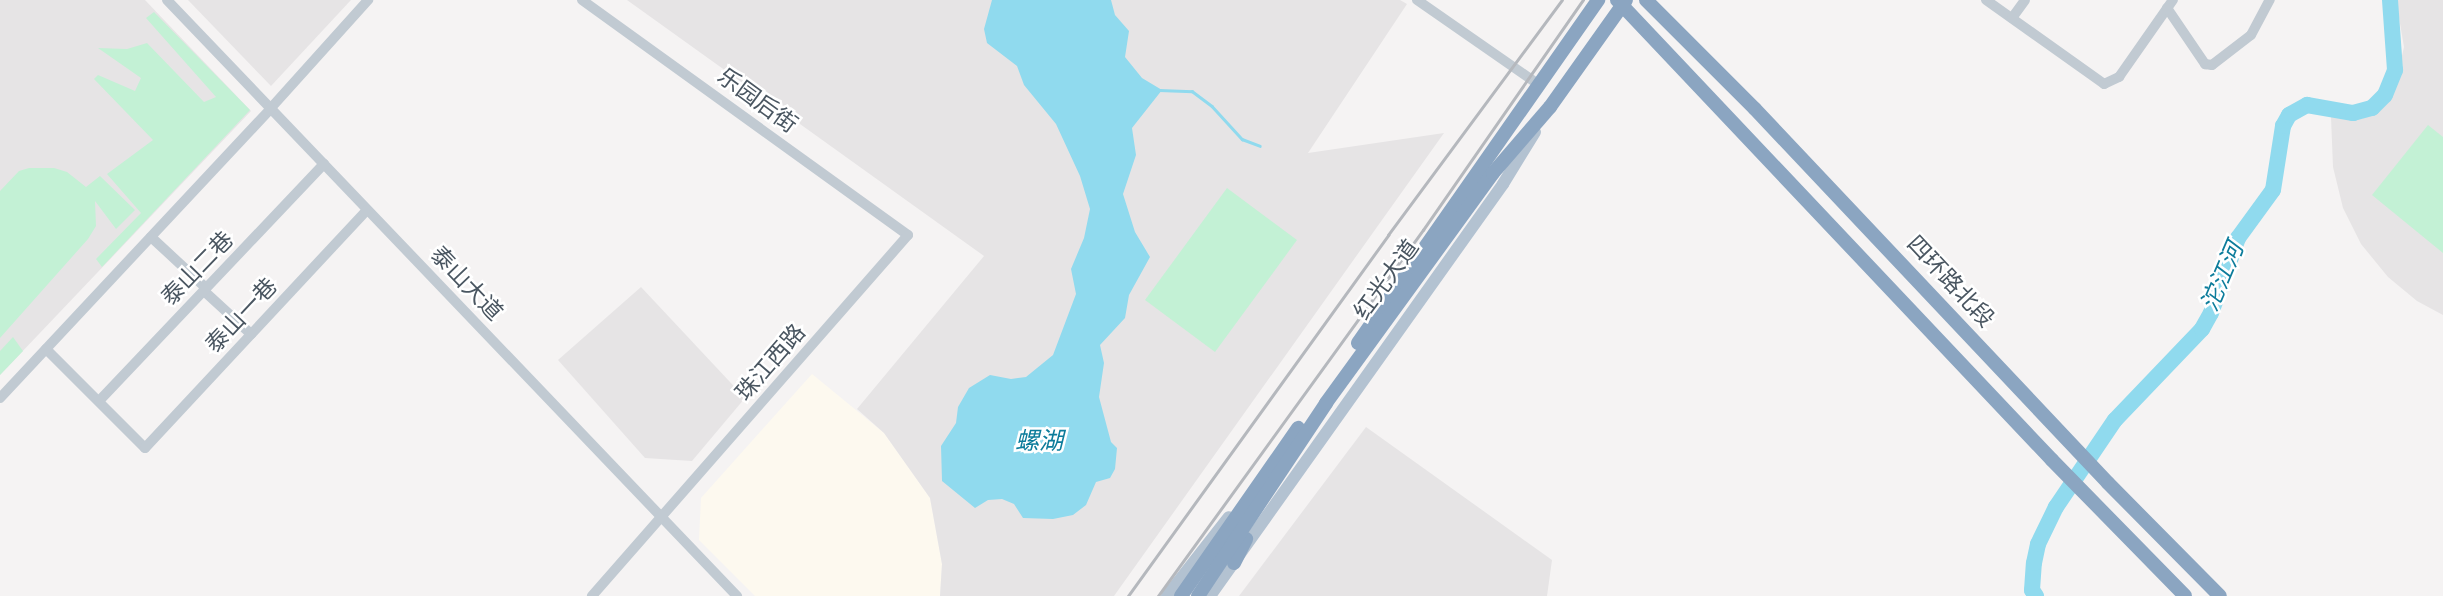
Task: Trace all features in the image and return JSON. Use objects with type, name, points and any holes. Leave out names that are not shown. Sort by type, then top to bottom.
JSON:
[{"type":"highway","name":"红光大道","points":[[1181,596],[1598,0]]},
{"type":"highway","name":"四环路北段","points":[[1617,0],[2052,460],[2185,596]]},
{"type":"highway","name":"红光大道","points":[[1198,596],[1326,403],[1493,173],[1550,107],[1626,0]]},
{"type":"highway","name":"四环路北段","points":[[1646,0],[1755,109],[2108,483],[2220,596]]},
{"type":"highway","points":[[1234,563],[1283,469]]},
{"type":"main road","points":[[1210,596],[1503,184],[1550,107]]},
{"type":"main road","points":[[1167,596],[1199,552],[1262,480]]},
{"type":"street","name":"泰山大道","points":[[167,0],[737,596]]},
{"type":"street","points":[[0,398],[368,0]]},
{"type":"street","name":"乐园后街","points":[[582,0],[908,235]]},
{"type":"street","points":[[1417,0],[1538,85]]},
{"type":"street","points":[[1986,0],[2104,83],[2119,77],[2170,4],[2205,64],[2212,65],[2251,35],[2270,0]]},
{"type":"street","points":[[2012,18],[2025,0]]},
{"type":"street","name":"泰山二巷","points":[[99,401],[324,164]]},
{"type":"street","name":"泰山一巷","points":[[99,401],[145,448],[368,210]]},
{"type":"street","name":"珠江西路","points":[[592,596],[908,235]]},
{"type":"street","points":[[151,237],[251,334]]},
{"type":"street","points":[[46,349],[99,401]]},
{"type":"shaded area","points":[[0,0],[145,0],[251,111],[0,375]]},
{"type":"shaded area","points":[[188,0],[351,0],[271,86]]},
{"type":"shaded area","points":[[627,0],[1400,0],[1407,4],[1308,153],[1444,133],[1114,596],[940,596],[942,564],[930,498],[884,433],[857,409],[984,256]]},
{"type":"shaded area","points":[[2396,0],[2443,0],[2443,315],[2417,301],[2388,277],[2361,244],[2343,208],[2333,167],[2331,117],[2361,119],[2380,111],[2394,90],[2404,47]]},
{"type":"shaded area","points":[[641,287],[745,398],[692,461],[645,458],[558,360]]},
{"type":"shaded area","points":[[812,374],[884,433],[930,498],[942,564],[940,596],[755,596],[699,540],[701,498]]},
{"type":"shaded area","points":[[1366,427],[1552,560],[1547,596],[1239,596]]},
{"type":"green space","points":[[154,12],[250,110],[102,267],[96,259],[141,213],[107,174],[153,140],[94,79],[98,75],[135,91],[141,78],[98,48],[127,49],[147,43],[204,102],[216,97],[146,18]]},
{"type":"green space","points":[[2428,125],[2443,137],[2443,253],[2372,195]]},
{"type":"green space","points":[[29,168],[54,168],[67,172],[86,187],[100,176],[135,210],[116,229],[95,201],[96,226],[88,239],[0,338],[0,191],[19,171]]},
{"type":"green space","points":[[1227,188],[1297,240],[1215,352],[1145,300]]},
{"type":"green space","points":[[13,337],[23,351],[0,375],[0,351]]},
{"type":"water","name":"螺湖","points":[[992,0],[1111,0],[1115,15],[1129,31],[1125,57],[1142,78],[1162,90],[1132,128],[1136,155],[1123,194],[1135,232],[1150,257],[1129,295],[1125,318],[1100,345],[1104,363],[1099,397],[1111,442],[1117,448],[1115,469],[1110,478],[1096,482],[1086,505],[1073,515],[1053,519],[1023,518],[1014,504],[1002,499],[988,500],[975,508],[942,481],[941,446],[956,423],[958,407],[969,388],[990,375],[1011,379],[1026,377],[1053,355],[1076,294],[1071,269],[1084,238],[1090,209],[1080,176],[1056,124],[1024,85],[1017,66],[987,43],[984,29]]},
{"type":"waterway","name":"沱江河","points":[[2036,596],[2032,590],[2038,544],[2056,507],[2115,420],[2202,329],[2211,313],[2238,238],[2273,190],[2283,126],[2289,115],[2307,105],[2353,113],[2372,108],[2385,95],[2395,70],[2390,0]]},
{"type":"waterway","points":[[1159,90],[1192,91],[1212,106],[1242,139],[1260,146]]},
{"type":"railway","points":[[1128,596],[1388,235],[1562,0]]},
{"type":"railway","points":[[1158,596],[1423,230],[1583,0]]}]
